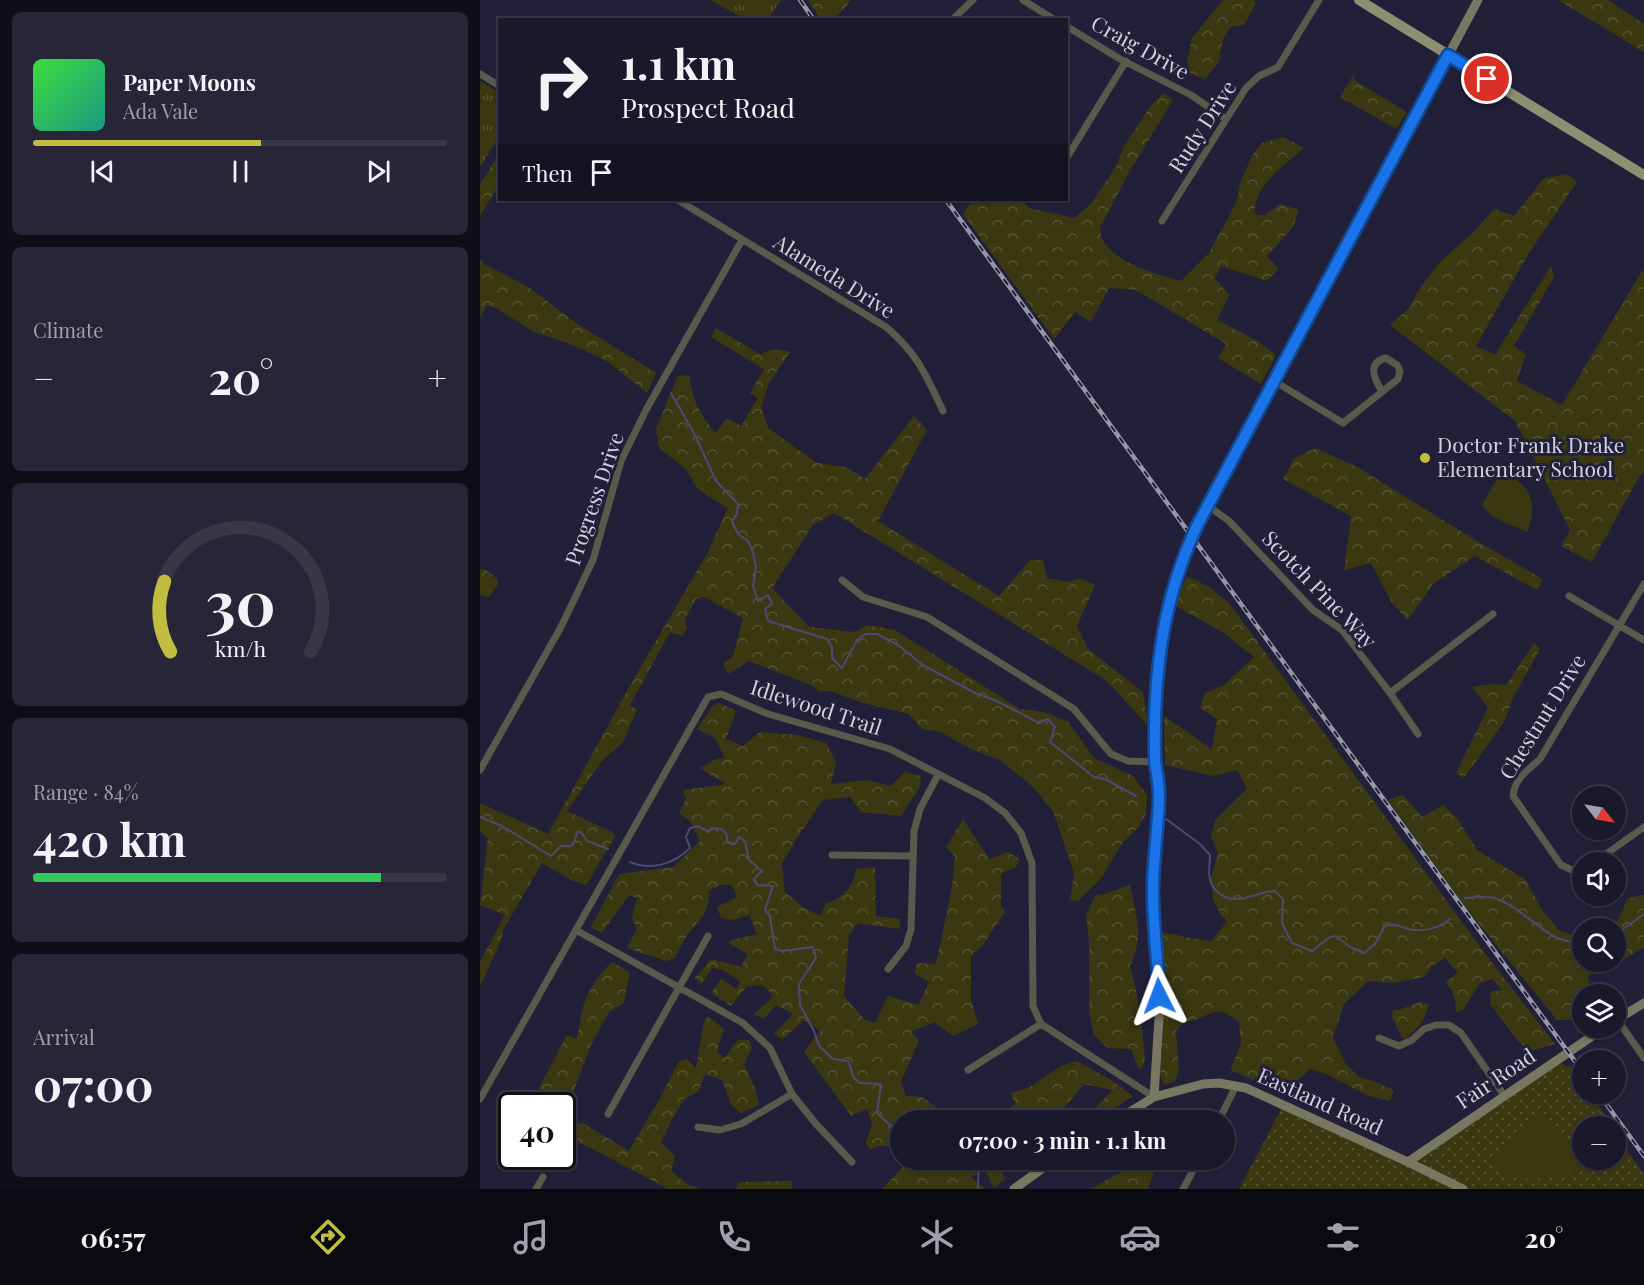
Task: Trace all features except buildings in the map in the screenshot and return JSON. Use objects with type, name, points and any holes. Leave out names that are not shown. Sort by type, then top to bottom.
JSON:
[{"type":"main road","points":[[1359,0],[1644,175]]},
{"type":"street","points":[[954,18],[973,0]]},
{"type":"street","points":[[1023,0],[1052,18]]},
{"type":"street","name":"Rudy Drive","points":[[1162,221],[1246,88],[1259,76],[1278,67],[1319,0]]},
{"type":"street","points":[[968,1070],[1041,1024],[1155,1097],[1159,1018],[1158,975],[1153,927],[1153,881],[1159,800],[1155,762],[1156,675],[1164,625],[1179,568],[1208,506],[1478,0]]},
{"type":"street","name":"Craig Drive","points":[[1068,27],[1126,62],[1191,95],[1226,119]]},
{"type":"street","points":[[1068,156],[1126,62]]},
{"type":"street","points":[[480,74],[498,85]]},
{"type":"street","name":"Alameda Drive","points":[[680,201],[886,327],[912,352],[924,369],[943,411]]},
{"type":"street","name":"Progress Drive","points":[[480,770],[561,627],[593,560],[621,461],[643,416],[742,240]]},
{"type":"street","points":[[1274,381],[1343,423],[1381,390],[1398,379],[1400,371],[1397,364],[1386,358],[1379,360],[1372,372],[1381,390]]},
{"type":"street","name":"Scotch Pine Way","points":[[1208,506],[1229,520],[1313,610],[1342,630],[1418,734]]},
{"type":"street","points":[[842,580],[863,597],[927,617],[1074,709],[1111,754],[1128,761],[1155,762]]},
{"type":"street","points":[[1618,626],[1644,584]]},
{"type":"street","points":[[1569,596],[1644,640]]},
{"type":"street","points":[[1390,693],[1493,614]]},
{"type":"street","name":"Chestnut Drive","points":[[1572,870],[1561,865],[1514,796],[1514,788],[1517,780],[1540,759],[1618,626]]},
{"type":"street","name":"Idlewood Trail","points":[[480,1099],[708,697],[721,694],[768,714],[890,749],[985,798],[1005,813],[1021,833],[1032,863],[1033,1006],[1041,1024]]},
{"type":"street","points":[[888,969],[906,946],[911,929],[914,831],[920,809],[938,775]]},
{"type":"street","points":[[1609,852],[1644,826]]},
{"type":"street","points":[[832,855],[912,856]]},
{"type":"street","points":[[576,930],[743,1023],[770,1048],[792,1094],[816,1124],[852,1162]]},
{"type":"street","points":[[608,1114],[708,936]]},
{"type":"street","points":[[1626,1013],[1644,1003]]},
{"type":"street","points":[[1379,1038],[1399,1046],[1412,1040],[1424,1029],[1436,1025],[1449,1025],[1461,1033],[1504,1095]]},
{"type":"street","points":[[1626,1033],[1644,1058]]},
{"type":"street","name":"Fair Road","points":[[1408,1162],[1589,1038]]},
{"type":"street","name":"Eastland Road","points":[[1134,1110],[1155,1097],[1203,1084],[1219,1083],[1246,1088],[1464,1189]]},
{"type":"street","points":[[1224,1110],[1236,1086]]},
{"type":"street","points":[[698,1127],[720,1130],[741,1124],[792,1094]]},
{"type":"street","points":[[1014,1189],[1040,1170]]},
{"type":"street","points":[[1183,1189],[1193,1170]]},
{"type":"street","points":[[536,1189],[543,1177]]},
{"type":"green space","points":[[710,0],[781,0],[769,18],[743,18]]},
{"type":"green space","points":[[808,0],[851,0],[835,17],[820,18]]},
{"type":"green space","points":[[1223,0],[1254,0],[1256,3],[1244,25],[1231,27],[1223,39],[1219,62],[1205,79],[1190,73],[1187,61],[1192,38]]},
{"type":"green space","points":[[1558,0],[1608,0],[1644,24],[1644,52]]},
{"type":"green space","points":[[1354,74],[1354,80],[1407,112],[1396,129],[1340,97]]},
{"type":"green space","points":[[480,81],[498,92],[498,139],[480,167]]},
{"type":"green space","points":[[1163,93],[1173,100],[1131,169],[1100,228],[1103,240],[1117,256],[1150,272],[1181,281],[1209,253],[1237,201],[1240,183],[1252,156],[1262,143],[1283,137],[1304,148],[1271,177],[1255,204],[1255,215],[1265,215],[1280,204],[1299,210],[1293,227],[1267,256],[1279,269],[1267,281],[1221,266],[1215,278],[1229,295],[1217,320],[1258,341],[1276,355],[1261,384],[1218,358],[1226,344],[1136,290],[1109,288],[1091,322],[1075,312],[1054,339],[963,214],[971,201],[1023,201],[1029,208],[1074,218],[1091,204],[1117,165],[1123,148],[1150,107]]},
{"type":"green space","points":[[498,156],[498,187],[480,216],[480,184]]},
{"type":"green space","points":[[1567,174],[1577,182],[1529,253],[1476,346],[1495,355],[1551,266],[1554,277],[1514,346],[1526,354],[1517,381],[1562,405],[1642,271],[1644,272],[1644,472],[1639,477],[1592,562],[1561,546],[1570,530],[1515,421],[1390,325],[1408,309],[1420,288],[1440,262],[1475,231],[1494,209],[1514,216],[1544,178]]},
{"type":"green space","points":[[480,259],[484,264],[530,288],[576,323],[656,373],[647,393],[607,361],[568,343],[534,332],[496,308],[487,305],[480,317]]},
{"type":"green space","points":[[716,328],[760,354],[775,349],[790,352],[769,383],[761,407],[768,428],[817,463],[846,467],[865,479],[914,416],[927,430],[878,521],[999,596],[1030,560],[1043,560],[1047,578],[1068,582],[1080,578],[1095,585],[1077,626],[1088,649],[1143,692],[1148,726],[1107,681],[834,513],[813,525],[772,588],[809,627],[855,632],[867,625],[895,630],[1020,709],[1045,712],[1068,722],[1094,758],[1133,776],[1147,795],[1146,814],[1137,829],[1123,842],[1100,880],[1078,901],[1070,900],[1074,873],[1053,811],[1032,786],[1000,760],[973,750],[940,732],[922,729],[909,714],[863,703],[830,691],[819,691],[811,685],[749,661],[728,674],[723,664],[733,656],[743,618],[704,597],[696,599],[685,619],[687,628],[682,636],[670,632],[630,705],[637,710],[623,742],[601,762],[567,811],[612,832],[615,837],[586,885],[571,880],[542,863],[503,930],[502,939],[480,986],[480,962],[505,915],[480,905],[488,838],[480,831],[480,803],[548,834],[632,682],[708,552],[728,508],[696,487],[686,469],[659,448],[656,429],[678,376],[690,375],[697,406],[715,433],[727,418],[741,426],[758,398],[750,393],[764,369],[711,337]]},
{"type":"green space","points":[[1316,448],[1359,468],[1483,545],[1543,579],[1537,590],[1475,556],[1433,584],[1408,620],[1392,603],[1371,563],[1344,570],[1351,516],[1283,479],[1294,458]]},
{"type":"green space","points":[[1502,470],[1519,482],[1530,495],[1532,511],[1527,532],[1496,518],[1482,505]]},
{"type":"green space","points":[[480,569],[486,570],[497,579],[498,584],[489,597],[480,595]]},
{"type":"green space","points":[[1187,576],[1209,587],[1229,603],[1481,948],[1555,1044],[1530,1051],[1518,1041],[1490,1004],[1491,992],[1502,990],[1492,979],[1480,983],[1463,1010],[1456,1012],[1453,992],[1445,982],[1458,973],[1445,958],[1430,968],[1425,977],[1394,983],[1368,981],[1344,1004],[1333,1037],[1345,1063],[1360,1078],[1394,1090],[1390,1101],[1369,1096],[1324,1073],[1310,1069],[1294,1084],[1289,1095],[1230,1070],[1241,1045],[1239,1022],[1222,1012],[1185,1021],[1176,1031],[1179,1070],[1175,1081],[1164,1085],[1160,1075],[1163,1024],[1158,933],[1211,941],[1227,922],[1213,899],[1211,878],[1218,853],[1211,836],[1215,820],[1247,789],[1237,770],[1213,776],[1165,765],[1164,716],[1212,749],[1217,719],[1200,708],[1205,693],[1224,685],[1254,657],[1224,633],[1174,605]]},
{"type":"green space","points":[[1534,643],[1540,649],[1512,700],[1504,722],[1464,778],[1456,773],[1488,708],[1472,687],[1492,684],[1506,685]]},
{"type":"green space","points":[[719,703],[736,711],[726,739],[743,746],[760,732],[797,735],[826,743],[836,762],[831,784],[867,780],[891,786],[904,772],[921,776],[920,787],[901,816],[861,812],[850,797],[823,800],[782,864],[785,892],[804,908],[820,916],[826,903],[847,891],[856,869],[875,867],[876,916],[900,919],[900,929],[858,923],[849,935],[844,996],[865,1020],[875,1023],[888,996],[919,1005],[929,982],[915,974],[916,963],[936,964],[951,893],[955,857],[946,847],[963,819],[989,859],[1009,852],[1020,860],[1015,868],[1001,873],[1001,906],[1005,912],[982,946],[971,956],[971,999],[978,1024],[953,1036],[934,1022],[911,1032],[919,1040],[901,1082],[906,1096],[922,1097],[940,1110],[890,1110],[890,1147],[879,1146],[870,1150],[866,1143],[872,1123],[867,1109],[851,1116],[804,1052],[820,1031],[804,1020],[783,1039],[774,1034],[793,1014],[776,1005],[764,1019],[754,1014],[772,998],[771,993],[762,985],[747,986],[731,1006],[711,993],[721,979],[737,989],[740,981],[723,970],[712,968],[702,984],[695,978],[711,959],[741,967],[748,954],[728,943],[731,940],[757,934],[749,915],[733,920],[721,918],[717,907],[737,897],[732,885],[720,885],[709,891],[704,915],[685,939],[675,958],[666,961],[627,948],[637,928],[632,918],[637,898],[629,895],[602,933],[591,927],[619,874],[673,867],[700,841],[690,821],[679,813],[686,799],[683,790],[726,784],[700,768],[716,759],[725,758],[715,738],[697,729],[712,707]]},
{"type":"green space","points":[[1403,795],[1422,817],[1443,805],[1457,818],[1477,850],[1526,880],[1542,910],[1559,930],[1572,936],[1572,972],[1597,972],[1588,976],[1590,984],[1572,984],[1572,1020],[1557,1020],[1464,905],[1388,800]]},
{"type":"green space","points":[[1130,885],[1138,934],[1135,955],[1130,967],[1140,1014],[1145,1062],[1139,1070],[1131,1049],[1108,1048],[1094,1035],[1089,1011],[1089,942],[1086,915],[1096,895]]},
{"type":"green space","points":[[1644,895],[1644,947],[1626,958],[1626,918],[1619,918],[1628,898]]},
{"type":"green space","points":[[612,962],[630,972],[624,1003],[609,1012],[591,1045],[573,1092],[537,1092],[567,1035],[576,1039],[587,997],[602,972]]},
{"type":"green space","points":[[1420,1002],[1429,1004],[1425,1015],[1420,1025],[1403,1039],[1391,1015],[1394,1010]]},
{"type":"green space","points":[[707,1016],[724,1029],[717,1051],[724,1058],[738,1040],[749,1040],[752,1048],[744,1064],[756,1091],[759,1105],[741,1113],[731,1104],[722,1080],[705,1074],[698,1092],[684,1099],[661,1143],[675,1156],[671,1171],[687,1184],[700,1189],[668,1189],[576,1142],[576,1124],[583,1123],[629,1151],[679,1061],[687,1059],[696,1068]]},
{"type":"green space","points":[[1559,1058],[1572,1076],[1572,1104],[1592,1104],[1602,1116],[1572,1116],[1572,1170],[1626,1170],[1626,1149],[1644,1174],[1644,1189],[1239,1189],[1284,1104],[1406,1161]]},
{"type":"green space","points":[[1077,1061],[1111,1080],[1133,1096],[1112,1110],[1095,1110],[1113,1090],[1084,1084],[1061,1110],[1004,1110],[1015,1105],[1011,1093],[1030,1087],[1061,1066]]},
{"type":"green space","points":[[1569,1065],[1572,1069],[1572,1099],[1561,1069]]},
{"type":"green space","points":[[1574,1104],[1598,1104],[1606,1116],[1578,1116]]},
{"type":"green space","points":[[1545,1113],[1572,1146],[1572,1170],[1578,1170],[1538,1179],[1524,1179],[1501,1171],[1494,1163],[1516,1135]]},
{"type":"green space","points":[[900,1170],[985,1170],[971,1177],[985,1189],[882,1189]]},
{"type":"green space","points":[[985,1170],[1000,1170],[1005,1179],[994,1188]]},
{"type":"green space","points":[[1155,1170],[1148,1189],[1091,1189],[1123,1171]]},
{"type":"green space","points":[[792,1181],[792,1189],[736,1189],[740,1182]]},
{"type":"waterway","points":[[671,393],[695,435],[716,481],[738,504],[737,513],[732,522],[738,534],[748,541],[753,552],[756,567],[753,586],[758,601],[768,595],[772,604],[765,609],[768,621],[827,639],[832,647],[832,658],[842,668],[857,640],[865,634],[877,634],[898,645],[923,665],[975,693],[997,701],[1039,723],[1048,719],[1055,727],[1050,742],[1094,777],[1105,779],[1136,796]]},
{"type":"waterway","points":[[480,817],[502,826],[551,856],[561,846],[571,846],[577,832],[581,832],[587,841],[608,849]]},
{"type":"waterway","points":[[1166,819],[1200,844],[1210,855],[1211,881],[1220,894],[1227,898],[1240,899],[1275,891],[1283,899],[1282,923],[1292,943],[1312,951],[1330,937],[1336,936],[1350,947],[1364,953],[1375,944],[1385,926],[1394,925],[1425,930],[1450,919]]},
{"type":"waterway","points":[[630,862],[646,866],[670,862],[690,848],[686,837],[690,828],[698,826],[709,832],[713,828],[721,829],[726,833],[728,843],[735,844],[739,837],[745,841],[749,860],[762,871],[754,879],[757,885],[773,886],[765,910],[770,916],[775,949],[783,951],[813,947],[816,958],[799,984],[800,1005],[819,1046],[833,1059],[848,1061],[854,1078],[860,1083],[881,1084],[877,1113],[890,1125]]},
{"type":"waterway","points":[[1465,898],[1494,898],[1516,909],[1547,932],[1572,942]]},
{"type":"waterway","points":[[1626,927],[1644,914]]},
{"type":"waterway","points":[[978,1189],[979,1170]]},
{"type":"railway","points":[[800,0],[813,18]]},
{"type":"railway","points":[[947,201],[1572,1057]]},
{"type":"railway","points":[[1606,1104],[1644,1156]]},
{"type":"place","name":"Doctor Frank Drake Elementary School","points":[[1425,458]]},
{"type":"route","points":[[1159,996],[1153,927],[1153,881],[1159,800],[1155,762],[1156,675],[1164,625],[1179,568],[1198,524],[1448,55],[1487,79]]}]
